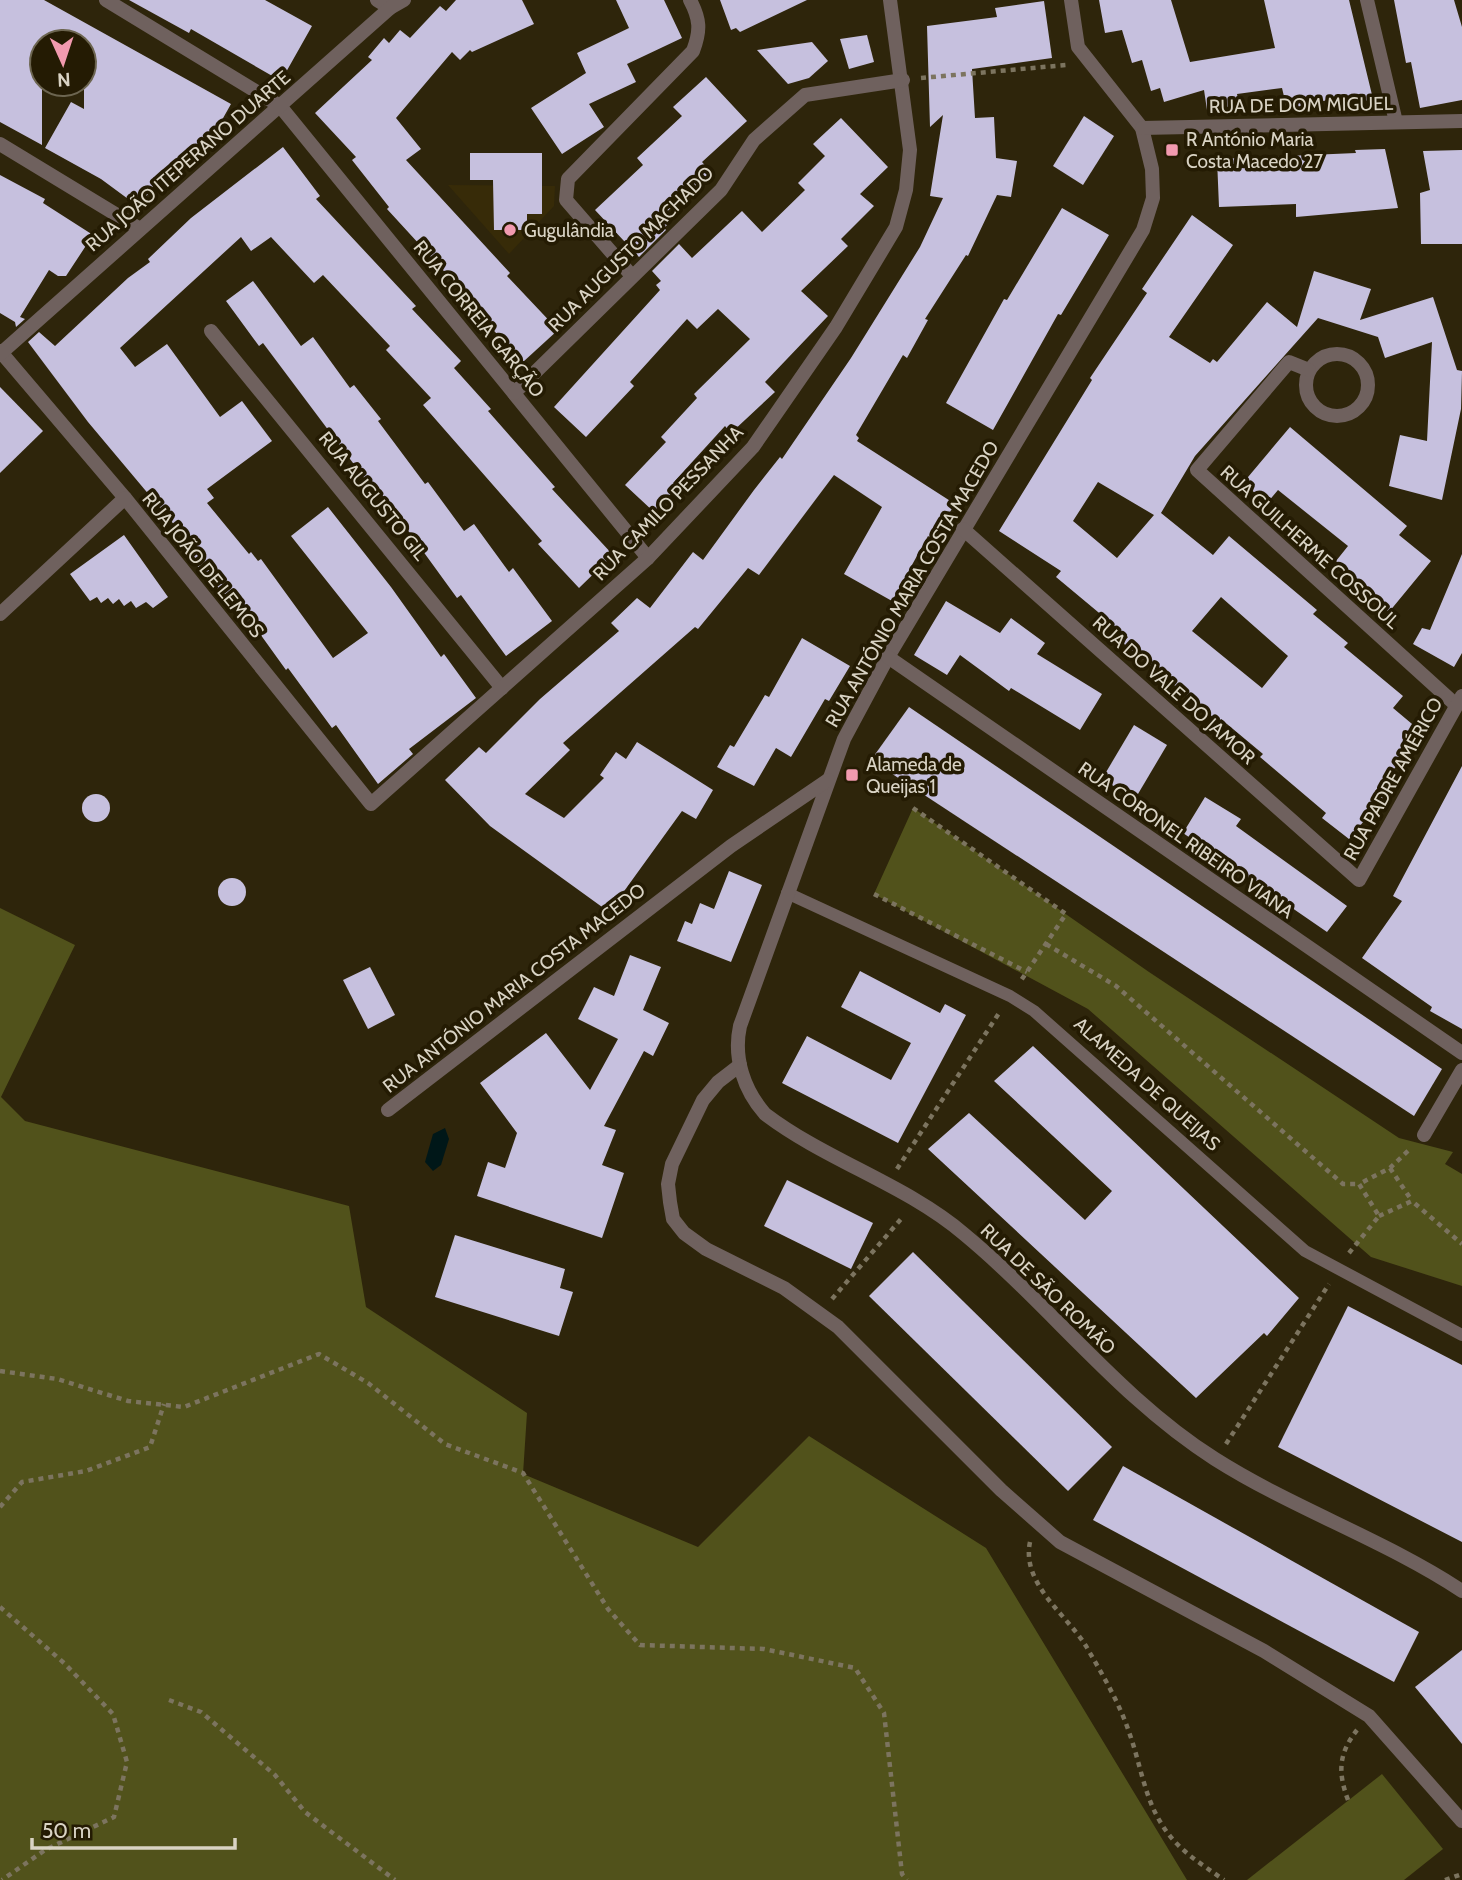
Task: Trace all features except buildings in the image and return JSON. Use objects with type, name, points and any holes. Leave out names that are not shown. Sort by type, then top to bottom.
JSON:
[{"type":"street","name":"RUA CORREIA GARÇÃO","points":[[106,0],[280,106],[648,558]]},
{"type":"street","name":"RUA JOÃO ITEPERANO DUARTE","points":[[1,352],[280,106],[383,4],[404,0]]},
{"type":"street","points":[[632,276],[566,200],[568,179],[693,51],[700,33],[699,17],[690,0]]},
{"type":"street","name":"RUA CAMILO PESSANHA","points":[[371,804],[648,558],[753,447],[836,327],[896,227],[906,190],[910,150],[903,80],[890,0]]},
{"type":"street","name":"RUA ANTÓNIO MARIA COSTA MACEDO","points":[[388,1110],[731,846],[828,780],[844,739],[888,657],[1143,230],[1153,198],[1152,169],[1142,128],[1077,47],[1071,0]]},
{"type":"street","points":[[1367,0],[1396,122]]},
{"type":"street","name":"RUA AUGUSTO MACHADO","points":[[514,393],[721,190],[754,140],[805,95],[903,80]]},
{"type":"street","name":"RUA DE DOM MIGUEL","points":[[1142,128],[1462,121]]},
{"type":"street","points":[[0,144],[140,229]]},
{"type":"street","name":"RUA AUGUSTO GIL","points":[[211,331],[502,688]]},
{"type":"street","name":"RUA JOÃO DE LEMOS","points":[[1,352],[125,498],[371,804]]},
{"type":"street","name":"RUA GUILHERME COSSOUL","points":[[1346,354],[1363,367],[1368,387],[1366,398],[1352,413],[1342,416],[1322,413],[1308,399],[1305,389],[1308,370],[1324,355],[1346,354]]},
{"type":"street","name":"RUA GUILHERME COSSOUL","points":[[1308,370],[1289,362],[1197,470],[1459,700]]},
{"type":"street","points":[[0,614],[125,498]]},
{"type":"street","name":"RUA DO VALE DO JAMOR","points":[[963,529],[1359,880]]},
{"type":"street","name":"RUA CORONEL RIBEIRO VIANA","points":[[888,657],[1462,1053]]},
{"type":"street","name":"RUA PADRE AMÉRICO","points":[[1359,880],[1459,700]]},
{"type":"street","name":"RUA DE SÃO ROMÃO","points":[[828,780],[740,1026],[740,1065],[751,1096],[765,1114],[962,1232],[1041,1304],[1123,1388],[1216,1460],[1462,1591]]},
{"type":"street","points":[[740,1065],[718,1082],[703,1100],[672,1164],[668,1184],[673,1219],[684,1233],[706,1249],[784,1288],[820,1313],[876,1362],[1038,1525],[1060,1542],[1264,1651],[1362,1711],[1398,1746],[1462,1821]]},
{"type":"street","points":[[1424,1135],[1462,1070]]},
{"type":"lane","name":"ALAMEDA DE QUEIJAS","points":[[787,893],[1010,996],[1053,1026],[1305,1251],[1462,1335]]},
{"type":"path","points":[[903,80],[1091,63]]},
{"type":"path","points":[[887,1185],[1066,914],[913,808]]},
{"type":"path","points":[[874,894],[1027,972]]},
{"type":"path","points":[[1046,944],[1116,986],[1343,1184],[1359,1184],[1390,1168],[1424,1135]]},
{"type":"path","points":[[1390,1168],[1412,1201],[1462,1244]]},
{"type":"path","points":[[1359,1184],[1379,1216]]},
{"type":"path","points":[[1216,1460],[1355,1242],[1379,1216],[1412,1201]]},
{"type":"path","points":[[820,1313],[901,1219]]},
{"type":"path","points":[[0,1371],[57,1379],[128,1401],[184,1407],[319,1354],[368,1383],[445,1444],[523,1474],[608,1609],[640,1646],[764,1649],[855,1668],[884,1713],[902,1874],[907,1880]]},
{"type":"path","points":[[0,1507],[22,1482],[86,1471],[150,1447],[164,1405]]},
{"type":"path","points":[[1028,1544],[1030,1561],[1040,1587],[1086,1646],[1115,1698],[1135,1750],[1149,1798],[1161,1824],[1187,1855],[1224,1880]]},
{"type":"path","points":[[0,1607],[64,1663],[113,1714],[127,1762],[114,1817],[45,1850],[2,1880]]},
{"type":"path","points":[[169,1700],[201,1712],[275,1774],[305,1812],[395,1880]]},
{"type":"path","points":[[1348,1800],[1339,1769],[1354,1733]]},
{"type":"path","points":[[1445,1880],[1462,1874]]},
{"type":"shaded area","name":"Gugulândia","points":[[448,185],[555,186],[554,206],[509,254]]},
{"type":"shaded area","points":[[913,808],[1149,972],[1399,1138],[1453,1152],[1445,1164],[1462,1174],[1462,1286],[1371,1257],[1088,1009],[874,894]]},
{"type":"shaded area","points":[[0,908],[75,945],[1,1097],[25,1121],[349,1206],[366,1307],[527,1413],[523,1474],[698,1547],[809,1436],[986,1548],[1187,1880],[0,1880]]},
{"type":"shaded area","points":[[445,1128],[449,1139],[441,1165],[433,1171],[425,1162],[433,1134]]},
{"type":"shaded area","points":[[1382,1774],[1443,1849],[1404,1880],[1247,1880]]},
{"type":"place","name":"R António Maria Costa Macedo 27","points":[[1172,150]]},
{"type":"place","name":"Gugulândia","points":[[510,230]]},
{"type":"place","name":"Alameda de Queijas 1","points":[[852,775]]}]
